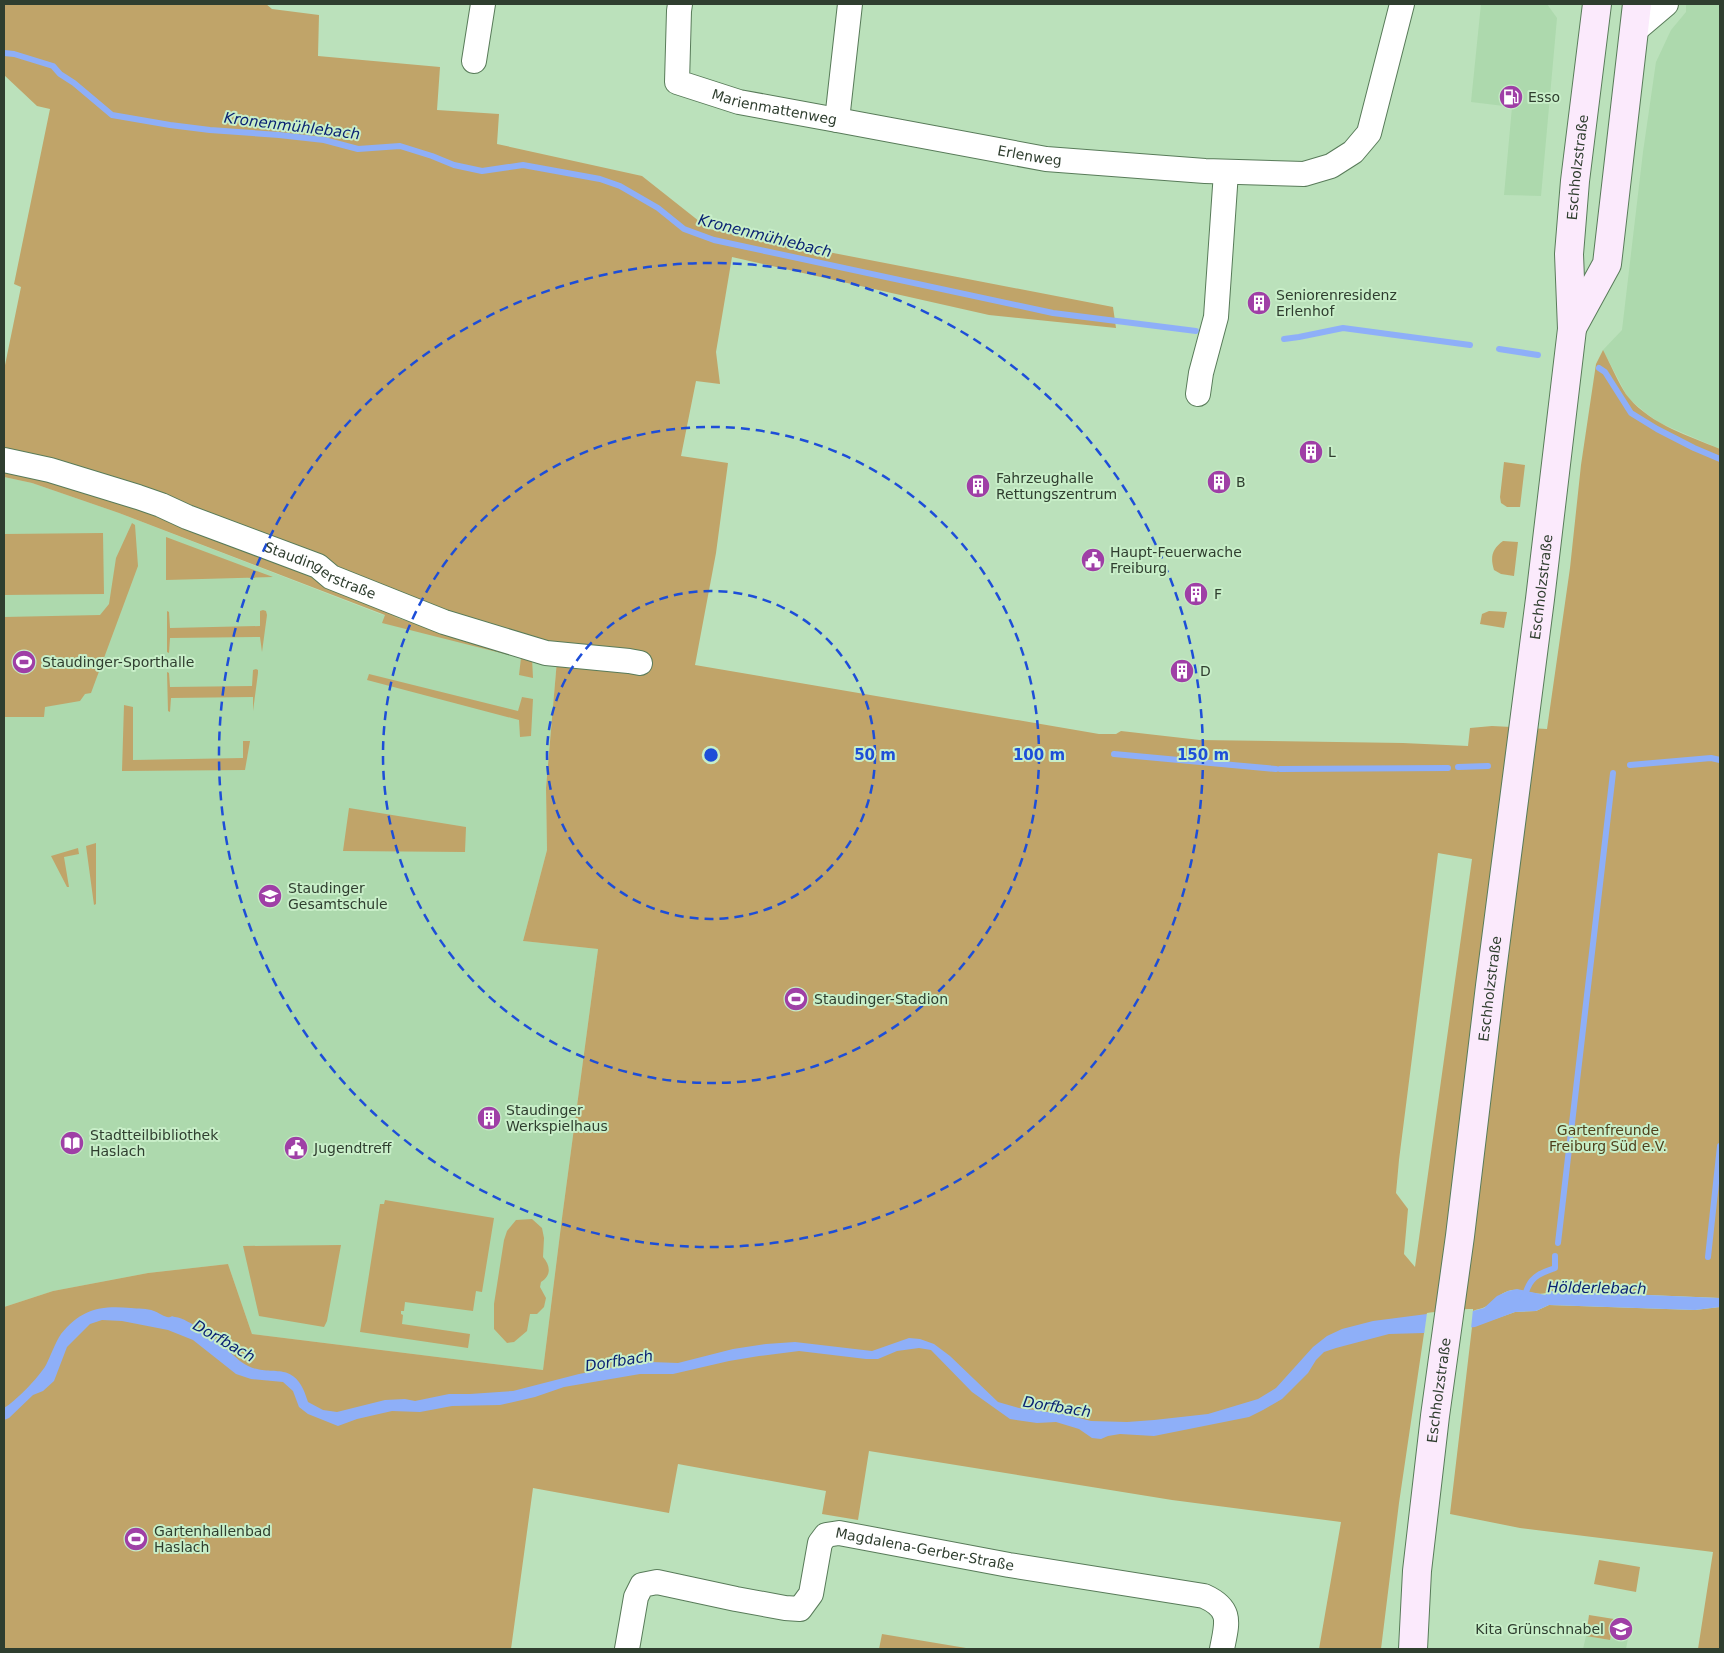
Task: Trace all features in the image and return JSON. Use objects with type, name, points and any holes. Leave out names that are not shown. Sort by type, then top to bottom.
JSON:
[{"type":"main road","points":[[1579,4],[1595,16]]},
{"type":"main road","name":"Eschholzstraße","points":[[1572,329],[1607,264],[1637,4]]},
{"type":"main road","name":"Eschholzstraße","points":[[1413,1649],[1417,1571],[1540,599],[1572,329],[1569,254],[1575,181],[1595,16]]},
{"type":"street","points":[[474,61],[483,4]]},
{"type":"street","name":"Marienmattenweg","points":[[680,4],[678,11],[677,82],[739,102],[837,120],[844,5]]},
{"type":"street","name":"Erlenweg","points":[[837,120],[1046,158],[1226,172],[1304,174],[1331,166],[1353,152],[1368,133],[1402,4]]},
{"type":"street","points":[[1634,32],[1666,4]]},
{"type":"street","points":[[1198,394],[1216,317],[1226,172]]},
{"type":"street","name":"Staudingerstraße","points":[[4,460],[50,470],[161,505],[187,517],[318,566],[331,577],[444,622],[546,653],[640,663]]},
{"type":"street","name":"Magdalena-Gerber-Straße","points":[[627,1649],[636,1597],[642,1585],[657,1582],[736,1599],[800,1609],[811,1594],[820,1543],[826,1535],[839,1533],[1009,1565],[1204,1596],[1216,1602],[1225,1613],[1226,1626],[1222,1649]]},
{"type":"shaded area","name":"Esso","points":[[1481,4],[1547,4],[1557,18],[1541,196],[1504,195],[1512,107],[1471,102]]},
{"type":"shaded area","points":[[1686,4],[1720,4],[1720,449],[1660,423],[1628,398],[1603,350],[1622,330],[1643,152],[1656,62],[1671,30],[1686,12]]},
{"type":"shaded area","name":"Staudinger Gesamtschule","points":[[4,477],[32,483],[119,513],[380,614],[557,660],[546,788],[547,850],[523,941],[598,949],[543,1370],[252,1334],[228,1264],[148,1273],[53,1291],[4,1307]]},
{"type":"shaded area","name":"Kita Grünschnabel","points":[[1614,1619],[1631,1622],[1626,1649],[1583,1649],[1586,1636],[1610,1640]]},
{"type":"green space","name":"Gartenfreunde Freiburg Süd e.V.","points":[[4,4],[266,4],[272,9],[319,15],[318,56],[440,67],[437,110],[499,114],[497,144],[642,176],[709,229],[1113,307],[1116,328],[989,315],[732,257],[716,352],[720,384],[696,381],[681,456],[728,463],[716,553],[695,665],[1099,734],[1116,734],[1121,731],[1200,740],[1403,743],[1468,746],[1470,728],[1492,726],[1547,729],[1570,568],[1581,465],[1596,364],[1603,350],[1623,389],[1638,407],[1660,423],[1720,449],[1720,1298],[1551,1291],[1540,1294],[1513,1290],[1501,1294],[1485,1307],[1473,1311],[1473,1309],[1468,1309],[1427,1313],[1399,1503],[1381,1649],[1319,1649],[1341,1522],[1172,1500],[869,1451],[858,1520],[822,1514],[826,1491],[678,1464],[669,1513],[533,1488],[511,1649],[4,1649],[4,1307],[53,1291],[148,1273],[228,1264],[252,1334],[543,1370],[598,949],[523,941],[547,850],[546,788],[557,660],[391,616],[532,658],[533,678],[519,675],[521,658],[382,623],[385,615],[119,513],[32,483],[4,477],[4,370],[21,287],[14,284],[50,109],[37,106],[4,75]],"holes":[[[1438,853],[1472,859],[1415,1267],[1404,1254],[1408,1209],[1396,1193]]]},
{"type":"green space","points":[[1504,462],[1525,465],[1520,507],[1507,507],[1501,503]]},
{"type":"green space","points":[[132,523],[135,525],[138,566],[91,693],[85,694],[80,701],[45,707],[44,717],[4,717],[4,617],[100,615],[109,604],[116,558]]},
{"type":"green space","points":[[103,533],[104,594],[4,595],[4,534]]},
{"type":"green space","points":[[166,537],[273,577],[166,580]]},
{"type":"green space","points":[[1503,541],[1518,542],[1514,576],[1501,574],[1494,570],[1493,554],[1496,547]]},
{"type":"green space","points":[[167,611],[169,612],[170,628],[260,626],[260,611],[266,611],[267,615],[262,652],[260,637],[170,638],[169,653],[167,652]]},
{"type":"green space","points":[[1489,611],[1507,612],[1504,628],[1480,624],[1482,614]]},
{"type":"green space","points":[[256,669],[258,673],[253,711],[253,697],[171,698],[170,712],[168,711],[167,672],[169,673],[170,687],[252,686],[253,670]]},
{"type":"green space","points":[[369,674],[518,711],[522,697],[533,699],[531,736],[520,737],[519,720],[367,680]]},
{"type":"green space","points":[[124,705],[133,707],[133,760],[243,758],[243,741],[250,741],[245,770],[122,771]]},
{"type":"green space","points":[[349,808],[466,827],[465,852],[343,851]]},
{"type":"green space","points":[[96,843],[96,904],[94,905],[86,846]]},
{"type":"green space","points":[[78,848],[79,854],[64,857],[69,887],[67,887],[51,856]]},
{"type":"green space","points":[[385,1200],[494,1218],[482,1292],[476,1291],[473,1311],[405,1302],[404,1311],[401,1311],[403,1315],[402,1324],[470,1334],[468,1348],[360,1332],[380,1204],[384,1204]]},
{"type":"green space","points":[[532,1219],[542,1228],[544,1238],[543,1257],[549,1267],[549,1271],[547,1277],[541,1282],[540,1287],[546,1298],[544,1307],[537,1314],[530,1314],[527,1331],[514,1342],[507,1343],[494,1329],[494,1304],[504,1240],[507,1231],[516,1220]]},
{"type":"green space","points":[[341,1245],[327,1321],[324,1327],[259,1316],[243,1246]]},
{"type":"green space","points":[[1549,1305],[1695,1310],[1720,1307],[1720,1649],[1698,1649],[1713,1552],[1520,1528],[1450,1514],[1472,1327],[1515,1312],[1536,1311]]},
{"type":"green space","points":[[1599,1560],[1640,1567],[1636,1592],[1594,1584]]},
{"type":"green space","points":[[1589,1615],[1614,1619],[1610,1640],[1586,1636]]},
{"type":"green space","points":[[882,1634],[972,1649],[879,1649]]},
{"type":"water","points":[[1517,1289],[1545,1295],[1551,1291],[1720,1298],[1720,1307],[1695,1310],[1549,1305],[1536,1311],[1515,1312],[1475,1327],[1424,1333],[1389,1334],[1324,1352],[1316,1360],[1308,1373],[1282,1399],[1249,1417],[1154,1436],[1120,1434],[1101,1439],[1092,1438],[1079,1429],[1056,1422],[1037,1423],[1010,1419],[972,1392],[931,1350],[919,1348],[897,1351],[878,1359],[799,1351],[759,1356],[673,1374],[640,1374],[564,1387],[535,1397],[500,1405],[452,1406],[420,1412],[392,1411],[357,1419],[338,1426],[308,1414],[299,1407],[293,1391],[283,1382],[251,1379],[236,1374],[193,1340],[168,1330],[122,1321],[102,1320],[90,1324],[67,1347],[54,1381],[43,1391],[33,1395],[9,1418],[4,1420],[4,1408],[38,1376],[46,1365],[61,1334],[84,1314],[92,1310],[110,1307],[148,1309],[165,1316],[173,1316],[184,1320],[215,1339],[240,1361],[250,1367],[288,1373],[302,1387],[308,1402],[323,1410],[337,1412],[385,1400],[405,1399],[415,1401],[449,1394],[513,1391],[614,1367],[651,1362],[678,1363],[733,1349],[766,1344],[795,1342],[872,1351],[909,1338],[920,1339],[934,1344],[950,1356],[998,1402],[1019,1408],[1063,1414],[1091,1421],[1127,1422],[1208,1414],[1258,1399],[1276,1388],[1313,1347],[1327,1336],[1342,1329],[1373,1321],[1427,1314],[1473,1311],[1484,1308],[1497,1296]]},
{"type":"pier","points":[[1473,1309],[1471,1329],[1424,1335],[1427,1313]]},
{"type":"waterway","name":"Kronenmühlebach","points":[[4,53],[14,54],[53,66],[60,74],[74,83],[112,115],[210,130],[324,140],[358,149],[400,146],[454,165],[482,171],[523,165],[600,179],[620,186],[658,208],[684,229],[714,240],[1053,313],[1196,331]]},
{"type":"waterway","name":"Kronenmühlebach","points":[[1284,339],[1343,328],[1470,345]]},
{"type":"waterway","name":"Kronenmühlebach","points":[[1499,349],[1538,355]]},
{"type":"waterway","name":"Kronenmühlebach","points":[[1599,368],[1605,372],[1631,413],[1657,429],[1720,459]]},
{"type":"waterway","points":[[1114,754],[1276,769]]},
{"type":"waterway","points":[[1630,765],[1711,758],[1720,760]]},
{"type":"waterway","points":[[1458,767],[1488,766]]},
{"type":"waterway","points":[[1280,769],[1448,768]]},
{"type":"waterway","points":[[1558,1243],[1613,773]]},
{"type":"waterway","points":[[1708,1257],[1720,1146]]},
{"type":"waterway","name":"Hölderlebach","points":[[1523,1298],[1530,1283],[1539,1274],[1555,1268],[1555,1256]]},
{"type":"place","name":"Esso","points":[[1511,97]]},
{"type":"place","name":"Seniorenresidenz Erlenhof","points":[[1259,303]]},
{"type":"place","name":"L","points":[[1311,452]]},
{"type":"place","name":"B","points":[[1219,482]]},
{"type":"place","name":"Fahrzeughalle Rettungszentrum","points":[[978,486]]},
{"type":"place","name":"Haupt-Feuerwache Freiburg","points":[[1093,560]]},
{"type":"place","name":"F","points":[[1196,594]]},
{"type":"place","name":"Staudinger-Sporthalle","points":[[24,662]]},
{"type":"place","name":"D","points":[[1182,671]]},
{"type":"place","name":"Staudinger Gesamtschule","points":[[270,896]]},
{"type":"place","name":"Staudinger-Stadion","points":[[796,999]]},
{"type":"place","name":"Staudinger Werkspielhaus","points":[[489,1118]]},
{"type":"place","name":"Stadtteilbibliothek Haslach","points":[[72,1143]]},
{"type":"place","name":"Jugendtreff","points":[[296,1148]]},
{"type":"place","name":"Gartenhallenbad Haslach","points":[[136,1539]]},
{"type":"place","name":"Kita Grünschnabel","points":[[1621,1629]]},
{"type":"water label","name":"Dorfbach","points":[[224,1341]]},
{"type":"water label","name":"Dorfbach","points":[[619,1361]]},
{"type":"water label","name":"Dorfbach","points":[[1057,1407]]}]
